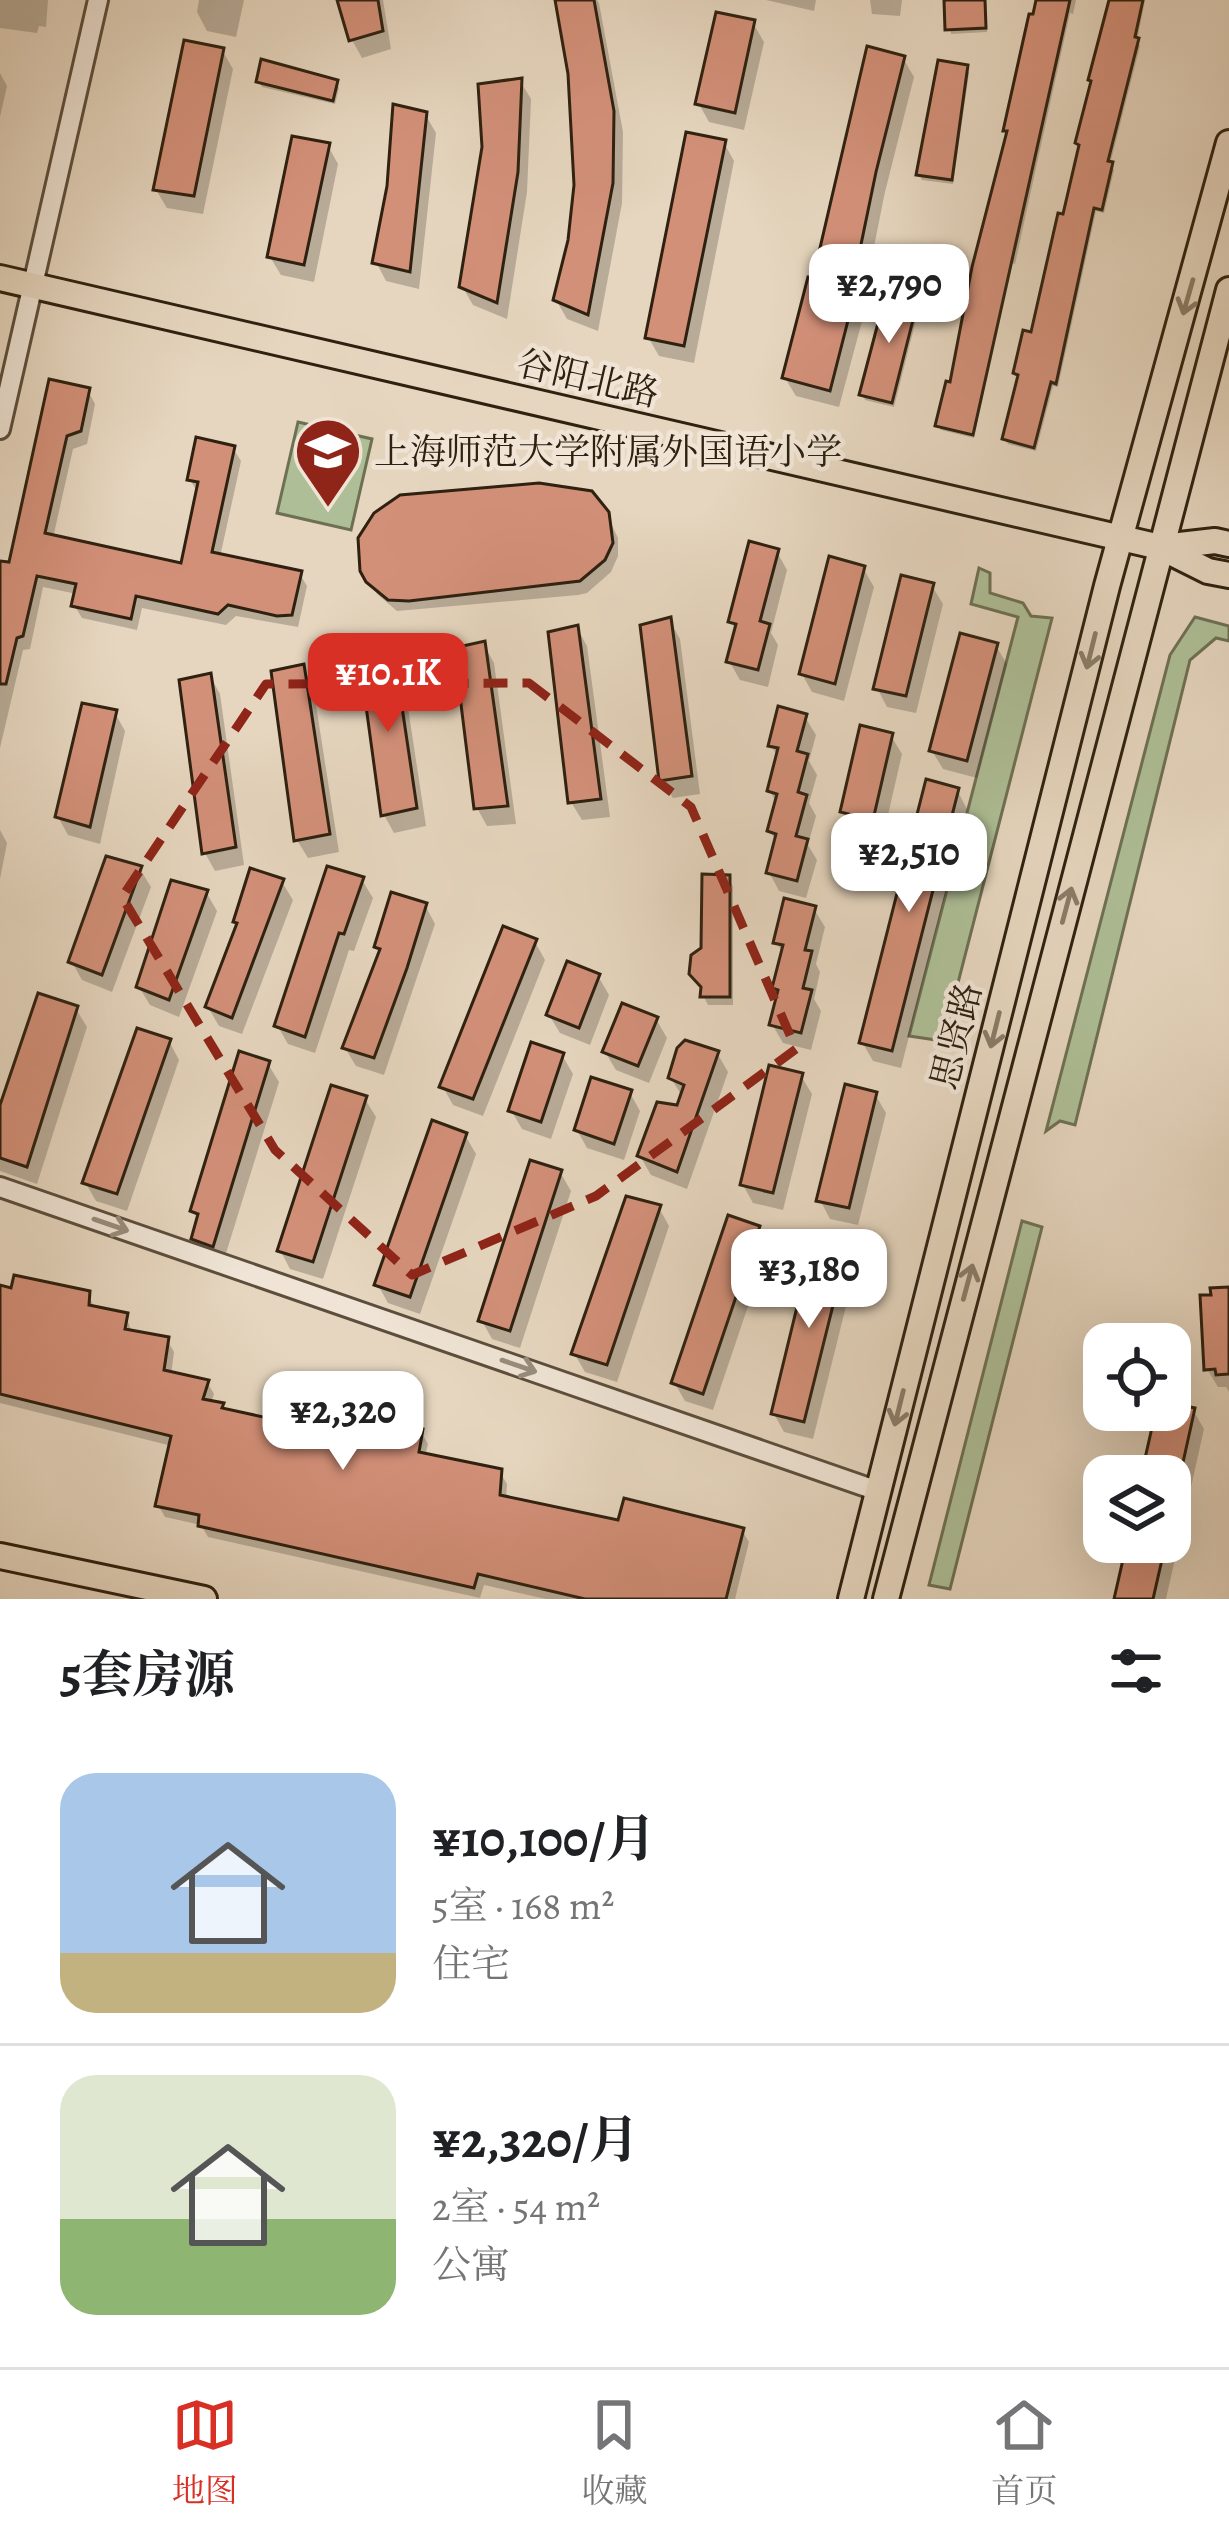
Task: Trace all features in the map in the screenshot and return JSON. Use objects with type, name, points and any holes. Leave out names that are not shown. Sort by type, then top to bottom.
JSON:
[{"type":"main road","name":"思贤路","points":[[851,1599],[1122,539],[1229,143]]},
{"type":"main road","name":"谷阳北路","points":[[0,278],[1160,547],[1208,571],[1229,575]]},
{"type":"main road","name":"思贤路","points":[[886,1599],[1229,290]]},
{"type":"main road","name":"谷阳北路","points":[[1160,547],[1215,541],[1229,544]]},
{"type":"main road","points":[[0,1556],[204,1599]]},
{"type":"street","points":[[0,429],[98,0]]},
{"type":"street","points":[[0,1187],[878,1490]]},
{"type":"highlighted area","points":[[529,683],[691,807],[796,1049],[596,1196],[412,1275],[275,1150],[122,897],[266,684]]},
{"type":"green space","points":[[298,422],[372,439],[351,530],[277,513]]},
{"type":"green space","points":[[979,568],[990,573],[990,593],[1023,603],[1031,616],[1052,618],[943,1041],[909,1036],[1018,617],[971,604]]},
{"type":"green space","points":[[1195,617],[1229,626],[1229,641],[1216,638],[1190,660],[1075,1125],[1060,1121],[1046,1131],[1170,655]]},
{"type":"green space","points":[[1022,1221],[1042,1227],[950,1589],[929,1585]]},
{"type":"building","points":[[337,0],[378,0],[383,31],[349,41]]},
{"type":"building","points":[[555,0],[594,0],[614,111],[613,183],[588,315],[553,300],[568,240],[574,185],[568,74]]},
{"type":"building","points":[[944,0],[985,0],[986,28],[945,30]]},
{"type":"building","points":[[1036,0],[1070,0],[973,435],[935,426],[946,381],[950,382],[972,267]]},
{"type":"building","points":[[1109,0],[1143,0],[1135,37],[1139,38],[1108,161],[1113,162],[1102,210],[1094,208],[1056,384],[1051,382],[1034,448],[1002,439],[1018,375],[1013,373],[1023,330],[1031,332],[1058,213],[1063,214],[1088,80]]},
{"type":"building","points":[[716,12],[755,20],[735,113],[695,104]]},
{"type":"building","points":[[184,40],[224,48],[194,196],[153,190]]},
{"type":"building","points":[[867,46],[905,56],[830,391],[782,378],[808,277],[813,278]]},
{"type":"building","points":[[261,59],[338,80],[333,101],[256,82]]},
{"type":"building","points":[[938,60],[968,65],[952,180],[916,175]]},
{"type":"building","points":[[522,78],[518,172],[497,303],[459,287],[482,147],[478,84]]},
{"type":"building","points":[[393,104],[427,112],[410,272],[372,263],[387,186]]},
{"type":"building","points":[[686,132],[726,140],[684,346],[645,338]]},
{"type":"building","points":[[292,136],[330,143],[304,265],[267,257]]},
{"type":"building","points":[[887,289],[919,296],[892,403],[859,395]]},
{"type":"building","points":[[49,379],[90,388],[81,431],[67,436],[45,533],[181,563],[198,482],[187,480],[196,437],[235,446],[212,552],[302,571],[292,615],[228,605],[218,614],[136,596],[131,619],[71,606],[76,584],[37,576],[23,636],[17,638],[6,684],[0,684],[0,561],[9,562]]},
{"type":"building","points":[[539,483],[592,491],[609,512],[613,543],[605,560],[580,581],[409,601],[388,600],[360,571],[358,538],[374,513],[400,495]]},
{"type":"building","points":[[749,541],[779,549],[760,621],[770,624],[758,670],[726,662],[736,624],[728,622]]},
{"type":"building","points":[[829,556],[865,566],[835,684],[799,674]]},
{"type":"building","points":[[901,575],[934,583],[906,696],[873,689]]},
{"type":"building","points":[[671,617],[692,776],[659,781],[640,625]]},
{"type":"building","points":[[578,625],[601,799],[568,803],[548,632]]},
{"type":"building","points":[[960,633],[998,643],[967,761],[929,751]]},
{"type":"building","points":[[485,641],[508,806],[474,809],[454,648]]},
{"type":"building","points":[[394,653],[417,808],[381,816],[360,662]]},
{"type":"building","points":[[304,664],[330,834],[294,841],[271,671]]},
{"type":"building","points":[[211,673],[236,847],[202,854],[179,680]]},
{"type":"building","points":[[82,703],[117,710],[90,827],[55,817]]},
{"type":"building","points":[[778,706],[807,714],[797,751],[808,754],[798,792],[807,795],[796,836],[808,839],[797,881],[766,873],[776,834],[767,831],[777,794],[767,791],[778,748],[768,746]]},
{"type":"building","points":[[860,725],[893,733],[873,820],[840,812]]},
{"type":"building","points":[[926,779],[959,788],[892,1051],[859,1043]]},
{"type":"building","points":[[106,856],[142,866],[102,975],[68,962]]},
{"type":"building","points":[[327,866],[364,877],[344,934],[339,933],[305,1037],[274,1026]]},
{"type":"building","points":[[250,868],[284,879],[232,1018],[205,1007],[237,923],[233,922]]},
{"type":"building","points":[[702,874],[730,875],[730,997],[700,997],[701,987],[689,974],[691,955],[701,948]]},
{"type":"building","points":[[171,880],[208,890],[169,1000],[136,987]]},
{"type":"building","points":[[391,892],[427,903],[374,1058],[342,1048],[380,949],[374,947]]},
{"type":"building","points":[[784,898],[816,906],[805,950],[812,951],[803,988],[812,990],[801,1033],[769,1025],[783,945],[773,943]]},
{"type":"building","points":[[503,926],[537,939],[473,1099],[439,1087]]},
{"type":"building","points":[[567,961],[600,974],[579,1028],[546,1015]]},
{"type":"building","points":[[38,993],[78,1006],[27,1167],[0,1158],[0,1105]]},
{"type":"building","points":[[622,1003],[658,1017],[638,1066],[602,1052]]},
{"type":"building","points":[[137,1028],[171,1039],[117,1194],[82,1183]]},
{"type":"building","points":[[685,1040],[719,1051],[677,1172],[637,1156],[657,1102],[677,1105],[684,1085],[668,1078],[677,1048]]},
{"type":"building","points":[[531,1042],[564,1053],[541,1122],[508,1111]]},
{"type":"building","points":[[239,1051],[270,1061],[213,1247],[191,1239],[198,1214],[190,1211]]},
{"type":"building","points":[[769,1065],[803,1073],[773,1193],[740,1185]]},
{"type":"building","points":[[591,1077],[632,1090],[614,1144],[574,1130]]},
{"type":"building","points":[[845,1084],[877,1092],[849,1208],[816,1201]]},
{"type":"building","points":[[331,1085],[367,1096],[313,1262],[277,1251]]},
{"type":"building","points":[[432,1120],[467,1133],[410,1297],[374,1285]]},
{"type":"building","points":[[530,1160],[562,1170],[510,1331],[478,1321]]},
{"type":"building","points":[[626,1196],[661,1205],[607,1365],[571,1354]]},
{"type":"building","points":[[728,1215],[760,1226],[703,1394],[671,1383]]},
{"type":"building","points":[[813,1241],[847,1249],[804,1422],[771,1414]]},
{"type":"building","points":[[14,1275],[90,1291],[89,1305],[128,1313],[125,1329],[169,1337],[164,1370],[209,1380],[203,1399],[224,1403],[222,1408],[305,1426],[309,1406],[423,1429],[419,1452],[502,1469],[500,1495],[618,1520],[624,1498],[744,1528],[726,1599],[585,1599],[478,1574],[474,1588],[198,1526],[199,1515],[155,1506],[171,1436],[0,1394],[0,1285],[11,1288]]},
{"type":"building","points":[[1229,1287],[1229,1374],[1216,1375],[1215,1369],[1204,1370],[1200,1295],[1211,1295],[1210,1288]]},
{"type":"building","points":[[1151,1431],[1190,1431],[1185,1455],[1146,1455]]},
{"type":"building","points":[[1122,1563],[1161,1563],[1153,1599],[1114,1599]]},
{"type":"place","name":"上海师范大学附属外国语小学","points":[[328,510]]}]
